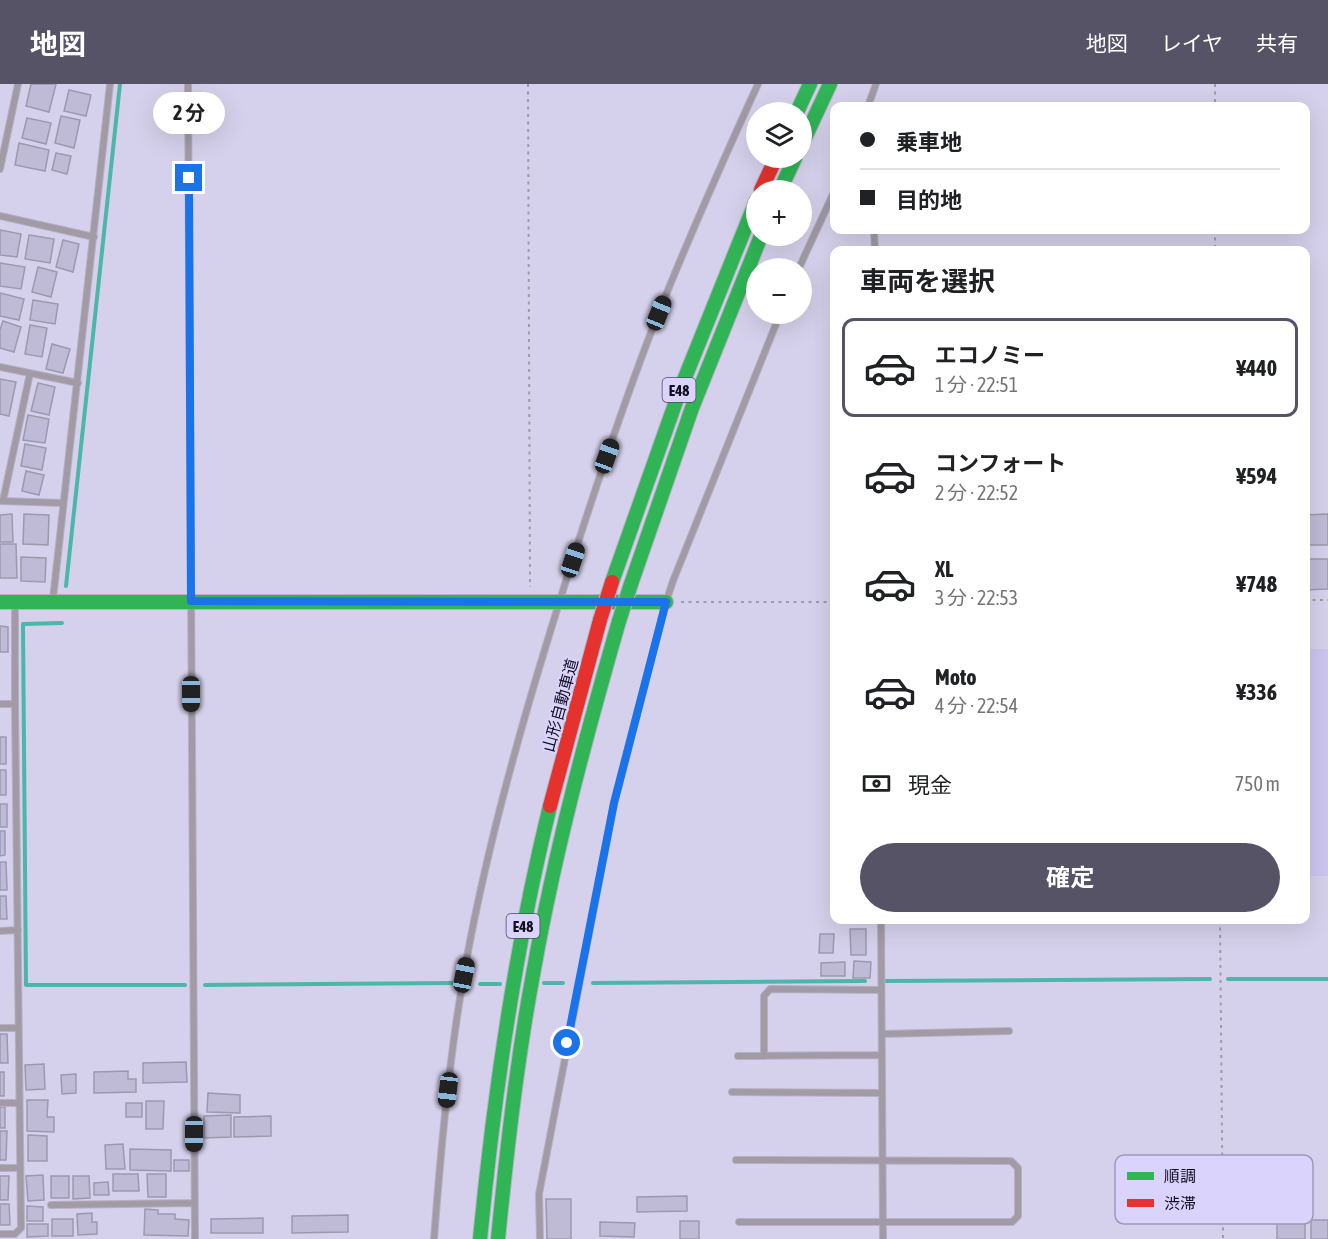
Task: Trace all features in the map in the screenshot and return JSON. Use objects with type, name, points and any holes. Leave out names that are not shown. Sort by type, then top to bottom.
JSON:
[{"type":"main road","points":[[802,102],[810,84]]},
{"type":"main road","points":[[812,122],[829,86]]},
{"type":"main road","name":"山形自動車道","points":[[480,1239],[489,1142],[507,1018],[524,922],[570,724],[600,620],[649,470],[684,375],[746,225]]},
{"type":"main road","name":"山形自動車道","points":[[498,1239],[507,1145],[525,1017],[563,828],[588,726],[666,476],[702,380],[757,246]]},
{"type":"main road","points":[[0,602],[666,602]]},
{"type":"lane","points":[[0,169],[18,84]]},
{"type":"lane","points":[[52,603],[111,84]]},
{"type":"lane","points":[[188,84],[195,1239]]},
{"type":"lane","points":[[434,1239],[441,1149],[460,998],[500,806],[523,720],[600,477],[650,334],[703,206],[758,84]]},
{"type":"lane","points":[[869,102],[876,84]]},
{"type":"lane","points":[[872,95],[873,102]]},
{"type":"lane","points":[[804,258],[830,201]]},
{"type":"lane","points":[[0,216],[94,237]]},
{"type":"lane","points":[[540,1239],[539,1194],[614,803],[673,581],[776,324]]},
{"type":"lane","points":[[0,367],[78,383]]},
{"type":"lane","points":[[30,373],[1,501],[63,503]]},
{"type":"lane","points":[[0,1234],[15,1234],[21,1228],[15,602]]},
{"type":"lane","points":[[0,704],[15,704]]},
{"type":"lane","points":[[881,924],[882,1239]]},
{"type":"lane","points":[[0,931],[18,930]]},
{"type":"lane","points":[[764,1056],[764,996],[770,989],[881,990]]},
{"type":"lane","points":[[0,1028],[18,1028]]},
{"type":"lane","points":[[882,1034],[1009,1031]]},
{"type":"lane","points":[[738,1056],[881,1055]]},
{"type":"lane","points":[[732,1092],[882,1093]]},
{"type":"lane","points":[[0,1103],[19,1103]]},
{"type":"lane","points":[[736,1160],[1011,1161],[1018,1168],[1018,1216],[1012,1222],[739,1222]]},
{"type":"lane","points":[[0,1168],[20,1168]]},
{"type":"lane","points":[[51,1205],[194,1203]]},
{"type":"path","points":[[528,84],[530,602]]},
{"type":"path","points":[[1215,84],[1215,102]]},
{"type":"path","points":[[1310,600],[1328,600]]},
{"type":"path","points":[[666,602],[830,602]]},
{"type":"path","points":[[1220,924],[1221,1155]]},
{"type":"path","points":[[1222,1224],[1222,1239]]},
{"type":"shaded area","points":[[1310,649],[1328,649],[1328,876],[1310,876]]},
{"type":"building","points":[[31,84],[56,84],[49,112],[26,106]]},
{"type":"building","points":[[69,90],[91,95],[86,116],[64,111]]},
{"type":"building","points":[[61,116],[80,120],[74,148],[55,143]]},
{"type":"building","points":[[27,118],[51,123],[46,144],[22,138]]},
{"type":"building","points":[[19,143],[49,150],[45,171],[15,165]]},
{"type":"building","points":[[56,153],[71,156],[67,174],[52,170]]},
{"type":"building","points":[[0,230],[21,234],[17,257],[0,255]]},
{"type":"building","points":[[29,235],[54,239],[50,263],[25,259]]},
{"type":"building","points":[[63,240],[79,244],[73,272],[56,267]]},
{"type":"building","points":[[0,263],[25,267],[21,289],[0,286]]},
{"type":"building","points":[[38,267],[57,272],[51,297],[32,292]]},
{"type":"building","points":[[0,293],[24,299],[19,320],[0,316]]},
{"type":"building","points":[[33,300],[58,304],[55,324],[30,320]]},
{"type":"building","points":[[3,321],[21,327],[14,352],[0,348],[0,330]]},
{"type":"building","points":[[30,325],[47,328],[42,357],[25,354]]},
{"type":"building","points":[[52,344],[70,349],[63,373],[46,369]]},
{"type":"building","points":[[0,379],[16,382],[9,416],[0,414]]},
{"type":"building","points":[[38,383],[55,387],[49,415],[31,411]]},
{"type":"building","points":[[28,415],[49,419],[45,443],[23,440]]},
{"type":"building","points":[[25,444],[46,448],[42,470],[21,466]]},
{"type":"building","points":[[26,471],[44,475],[39,495],[22,491]]},
{"type":"building","points":[[12,514],[13,542],[0,542],[0,515]]},
{"type":"building","points":[[24,514],[49,515],[48,545],[23,544]]},
{"type":"building","points":[[1328,514],[1328,545],[1310,545],[1310,515]]},
{"type":"building","points":[[0,544],[16,544],[17,578],[0,578]]},
{"type":"building","points":[[21,557],[46,558],[45,582],[21,581]]},
{"type":"building","points":[[1310,559],[1328,559],[1328,589],[1310,590]]},
{"type":"building","points":[[0,626],[8,627],[8,652],[0,652]]},
{"type":"building","points":[[0,737],[6,737],[6,764],[0,764]]},
{"type":"building","points":[[0,770],[6,770],[6,795],[0,795]]},
{"type":"building","points":[[0,804],[7,804],[7,827],[0,827]]},
{"type":"building","points":[[0,831],[5,831],[5,855],[0,856]]},
{"type":"building","points":[[0,862],[6,862],[7,890],[0,890]]},
{"type":"building","points":[[0,896],[6,896],[7,919],[0,919]]},
{"type":"building","points":[[850,929],[866,929],[866,955],[851,955]]},
{"type":"building","points":[[820,934],[834,934],[833,953],[819,953]]},
{"type":"building","points":[[854,961],[871,962],[870,978],[853,978]]},
{"type":"building","points":[[845,962],[845,976],[821,976],[821,963]]},
{"type":"building","points":[[0,1034],[7,1034],[8,1063],[0,1063]]},
{"type":"building","points":[[186,1062],[187,1082],[143,1083],[143,1063]]},
{"type":"building","points":[[44,1064],[45,1089],[26,1090],[25,1065]]},
{"type":"building","points":[[128,1071],[128,1079],[136,1079],[136,1092],[94,1093],[94,1072]]},
{"type":"building","points":[[0,1072],[4,1072],[4,1096],[0,1096]]},
{"type":"building","points":[[76,1074],[76,1093],[62,1094],[61,1075]]},
{"type":"building","points":[[208,1093],[240,1095],[240,1113],[207,1112]]},
{"type":"building","points":[[27,1100],[48,1100],[47,1117],[54,1117],[54,1132],[27,1131]]},
{"type":"building","points":[[146,1101],[164,1101],[163,1129],[146,1129]]},
{"type":"building","points":[[126,1103],[142,1103],[142,1117],[126,1117]]},
{"type":"building","points":[[0,1107],[5,1107],[5,1128],[0,1128]]},
{"type":"building","points":[[231,1115],[231,1137],[204,1138],[204,1116]]},
{"type":"building","points":[[271,1116],[271,1136],[234,1137],[234,1117]]},
{"type":"building","points":[[0,1131],[7,1131],[6,1160],[0,1160]]},
{"type":"building","points":[[28,1135],[47,1136],[47,1161],[28,1161]]},
{"type":"building","points":[[123,1144],[125,1169],[106,1169],[105,1145]]},
{"type":"building","points":[[130,1149],[171,1150],[171,1171],[130,1170]]},
{"type":"building","points":[[174,1160],[189,1160],[189,1171],[174,1171]]},
{"type":"building","points":[[113,1174],[138,1174],[139,1191],[113,1191]]},
{"type":"building","points":[[147,1174],[166,1174],[166,1197],[148,1197]]},
{"type":"building","points":[[43,1175],[44,1200],[28,1201],[26,1176]]},
{"type":"building","points":[[0,1176],[9,1176],[8,1200],[0,1200]]},
{"type":"building","points":[[51,1176],[69,1176],[69,1198],[51,1198]]},
{"type":"building","points":[[73,1176],[89,1176],[90,1198],[73,1199]]},
{"type":"building","points":[[108,1182],[109,1195],[94,1195],[94,1183]]},
{"type":"building","points":[[687,1196],[687,1211],[637,1212],[637,1197]]},
{"type":"building","points":[[546,1199],[571,1199],[571,1239],[547,1239]]},
{"type":"building","points":[[0,1204],[9,1204],[10,1225],[0,1225]]},
{"type":"building","points":[[27,1206],[43,1207],[43,1221],[27,1221]]},
{"type":"building","points":[[145,1209],[158,1210],[158,1214],[175,1214],[175,1219],[189,1220],[188,1236],[144,1235]]},
{"type":"building","points":[[92,1213],[92,1222],[97,1222],[97,1234],[78,1235],[77,1214]]},
{"type":"building","points":[[348,1215],[348,1232],[292,1233],[292,1216]]},
{"type":"building","points":[[263,1218],[263,1233],[211,1233],[211,1219]]},
{"type":"building","points":[[52,1219],[73,1219],[73,1236],[52,1236]]},
{"type":"building","points":[[1313,1220],[1328,1220],[1328,1239],[1311,1239]]},
{"type":"building","points":[[680,1221],[699,1221],[699,1239],[680,1239]]},
{"type":"building","points":[[600,1222],[635,1223],[634,1237],[600,1236]]},
{"type":"building","points":[[27,1224],[48,1224],[48,1236],[27,1237]]},
{"type":"building","points":[[1277,1224],[1305,1224],[1305,1239],[1277,1239]]},
{"type":"waterway","points":[[66,586],[120,84]]},
{"type":"waterway","points":[[62,623],[23,624],[26,985],[185,985]]},
{"type":"waterway","points":[[883,981],[1210,979]]},
{"type":"waterway","points":[[1228,979],[1328,979]]},
{"type":"waterway","points":[[593,983],[865,981]]},
{"type":"waterway","points":[[205,985],[452,983]]},
{"type":"waterway","points":[[544,983],[563,983]]},
{"type":"waterway","points":[[480,984],[500,984]]},
{"type":"traffic: fast","points":[[802,102],[810,84]]},
{"type":"traffic: fast","points":[[812,122],[830,84]]},
{"type":"traffic: fast","points":[[785,180],[790,168]]},
{"type":"traffic: fast","points":[[612,582],[680,390],[746,226]]},
{"type":"traffic: fast","points":[[631,584],[692,408],[757,246]]},
{"type":"traffic: fast","points":[[619,621],[631,584]]},
{"type":"traffic: fast","points":[[0,602],[666,602]]},
{"type":"traffic: fast","points":[[498,1239],[518,1070],[542,925],[572,794],[619,621]]},
{"type":"traffic: fast","points":[[480,1239],[507,1021],[526,913],[550,806]]},
{"type":"traffic: jam","points":[[766,180],[771,168]]},
{"type":"traffic: jam","points":[[600,620],[612,582]]},
{"type":"traffic: jam","points":[[550,806],[600,620]]},
{"type":"route","points":[[189,178],[191,601],[666,602],[614,803],[567,1043]]}]
